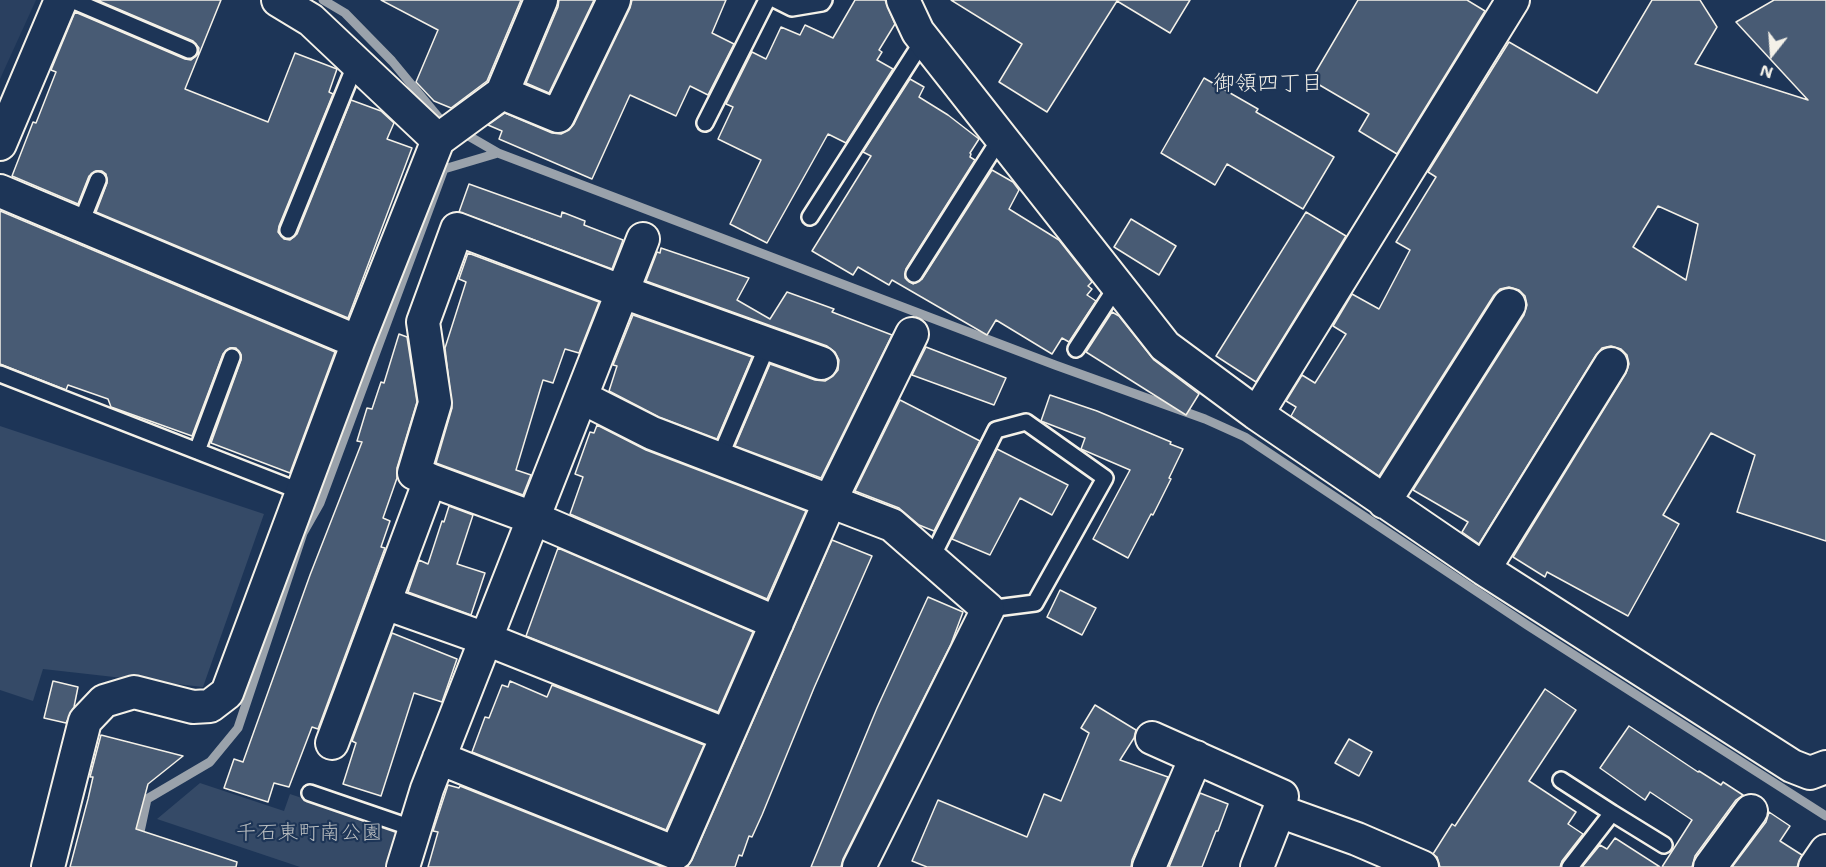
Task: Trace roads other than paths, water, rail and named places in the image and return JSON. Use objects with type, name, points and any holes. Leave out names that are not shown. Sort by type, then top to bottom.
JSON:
[{"type":"street","points":[[0,144],[61,0]]},
{"type":"street","points":[[278,0],[311,20],[438,140]]},
{"type":"street","points":[[48,867],[85,721],[104,701],[134,692],[193,707],[210,706],[227,693],[358,342],[438,140],[502,93],[542,0]]},
{"type":"street","points":[[502,93],[558,116],[614,0]]},
{"type":"street","points":[[903,0],[924,39],[1165,346],[1257,414],[1484,569],[1792,766],[1810,773],[1826,767]]},
{"type":"street","points":[[1257,414],[1512,0]]},
{"type":"street","points":[[0,191],[358,342]]},
{"type":"street","points":[[777,623],[533,518],[414,473],[435,403],[423,322],[458,229],[623,292],[821,363]]},
{"type":"street","points":[[403,867],[439,758],[643,239]]},
{"type":"street","points":[[1384,502],[1509,305]]},
{"type":"street","points":[[439,758],[676,853],[831,501],[912,334]]},
{"type":"street","points":[[1484,569],[1611,364]]},
{"type":"street","points":[[581,397],[652,433],[892,525],[988,609],[859,867]]},
{"type":"street","points":[[332,743],[430,480]]},
{"type":"street","points":[[385,603],[486,639],[727,735]]},
{"type":"street","points":[[1152,738],[1282,796],[1279,810],[1257,867]]},
{"type":"street","points":[[1149,867],[1196,758]]},
{"type":"street","points":[[1279,810],[1357,838],[1416,866]]},
{"type":"street","points":[[1710,867],[1751,811]]},
{"type":"street","points":[[1815,867],[1826,851]]},
{"type":"lane","points":[[72,0],[189,50]]},
{"type":"lane","points":[[705,123],[767,0]]},
{"type":"lane","points":[[776,0],[792,8],[822,3],[824,0]]},
{"type":"lane","points":[[810,217],[924,39]]},
{"type":"lane","points":[[288,230],[356,63]]},
{"type":"lane","points":[[914,274],[1001,137]]},
{"type":"lane","points":[[80,225],[98,180]]},
{"type":"lane","points":[[1076,349],[1117,286]]},
{"type":"lane","points":[[719,459],[768,344]]},
{"type":"lane","points":[[197,452],[232,357]]},
{"type":"lane","points":[[0,374],[302,492]]},
{"type":"lane","points":[[931,559],[996,430],[1026,422],[1105,478],[1035,603],[988,609]]},
{"type":"lane","points":[[1561,780],[1664,845]]},
{"type":"lane","points":[[310,793],[415,829]]},
{"type":"lane","points":[[1570,867],[1612,813]]},
{"type":"waterway","points":[[323,0],[345,13],[392,61],[440,119],[448,124]]},
{"type":"waterway","points":[[460,131],[498,153],[1055,365],[1205,419],[1245,437],[1527,625],[1826,816]]},
{"type":"waterway","points":[[138,841],[147,799],[210,762],[238,728],[303,533],[320,503],[444,169],[498,153]]},
{"type":"district","name":"御領四丁目","points":[[1268,84]]},
{"type":"park label","name":"千石東町南公園","points":[[309,834]]}]
